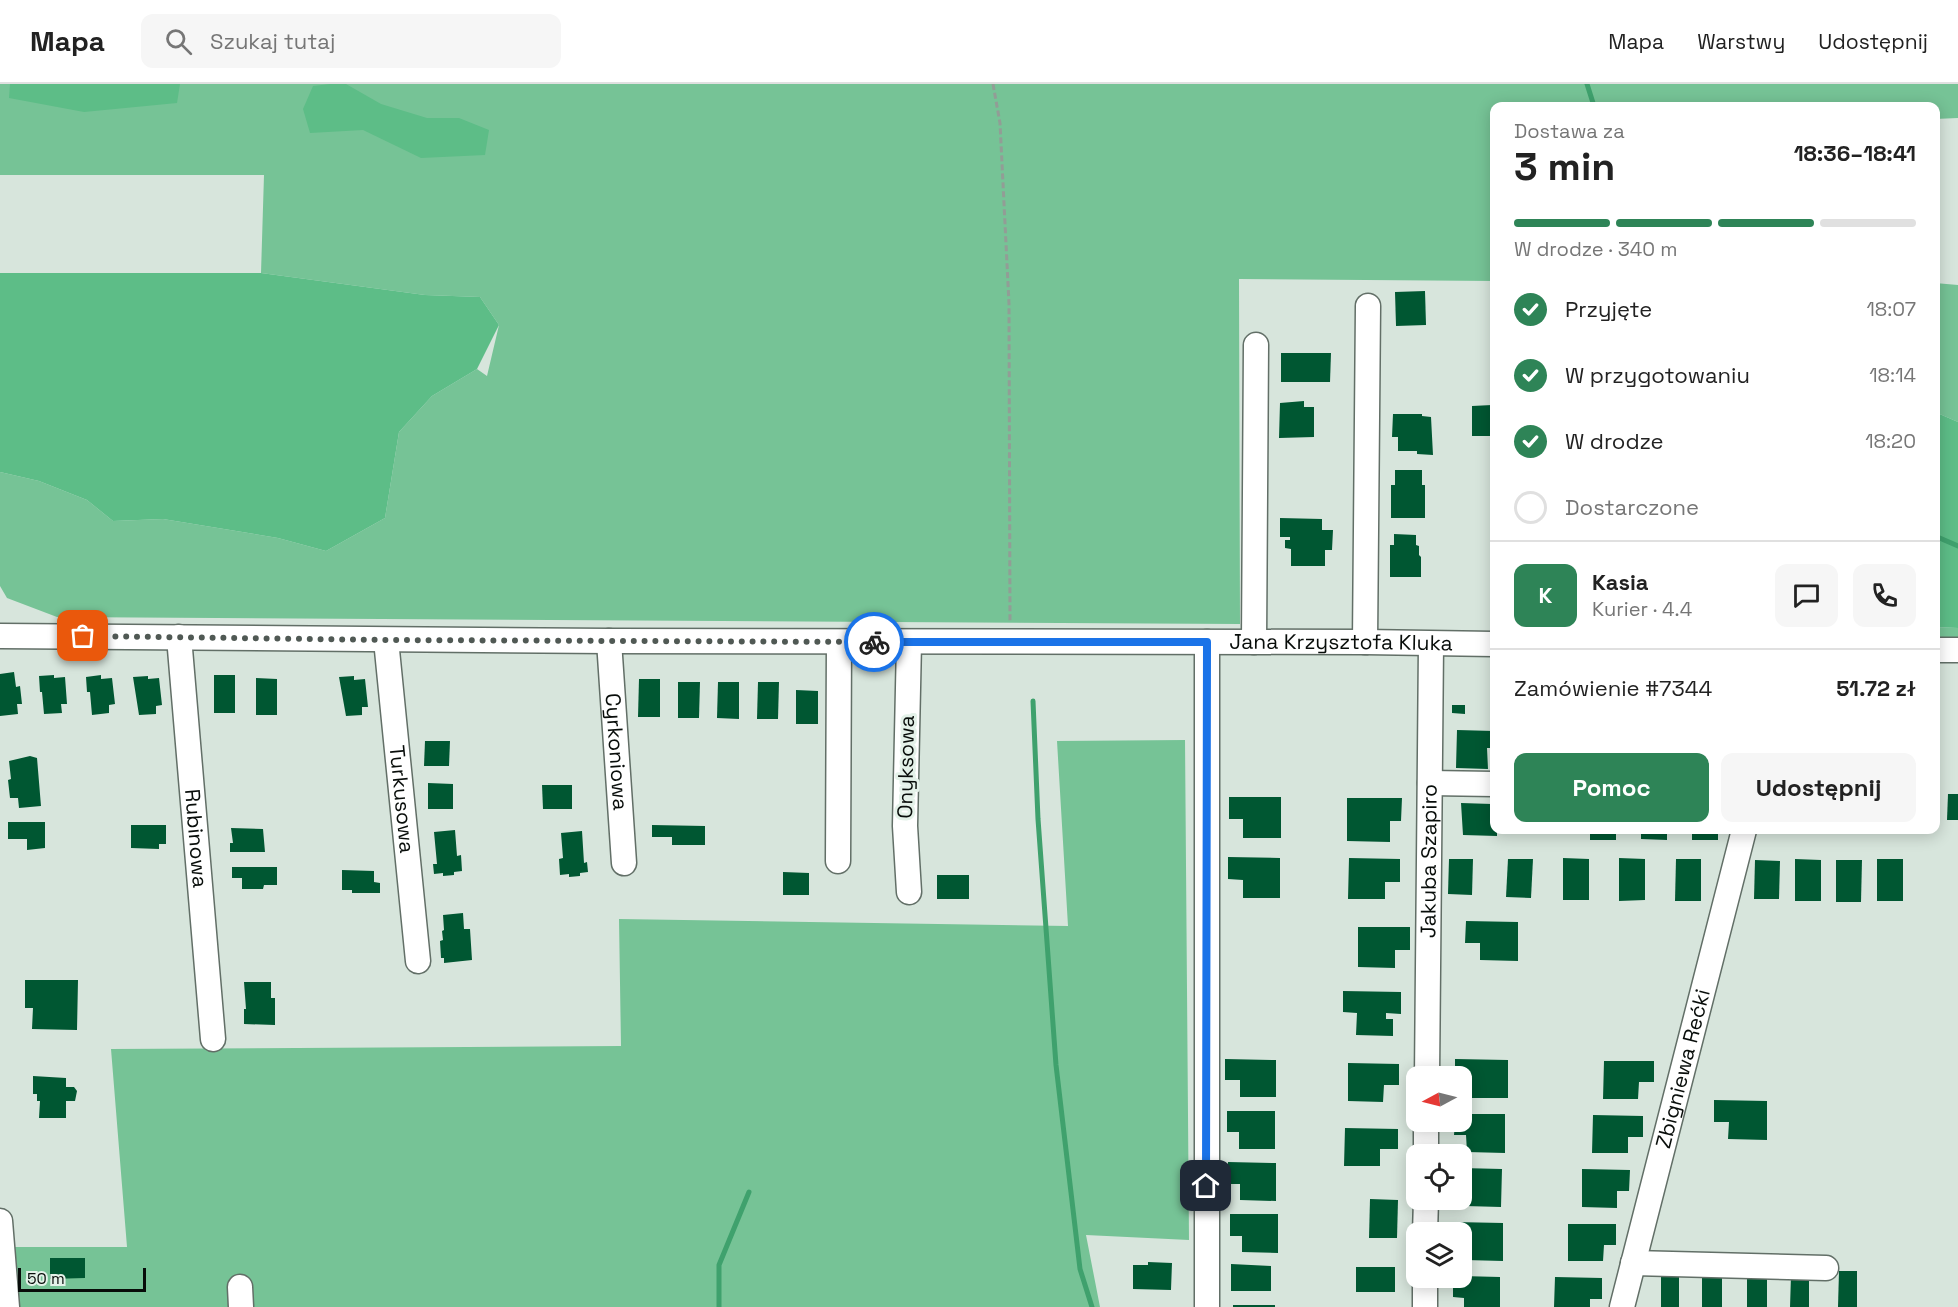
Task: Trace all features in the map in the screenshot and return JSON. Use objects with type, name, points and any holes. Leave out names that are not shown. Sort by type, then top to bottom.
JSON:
[{"type":"street","points":[[1365,642],[1368,306]]},
{"type":"street","points":[[1254,642],[1256,345]]},
{"type":"street","name":"Jana Krzysztofa Kluka","points":[[0,636],[386,640],[1490,644]]},
{"type":"street","name":"Rubinowa","points":[[179,638],[213,1040]]},
{"type":"street","name":"Turkusowa","points":[[386,640],[417,960]]},
{"type":"street","name":"Cyrkoniowa","points":[[609,641],[624,863]]},
{"type":"street","points":[[838,861],[839,642]]},
{"type":"street","name":"Onyksowa","points":[[909,642],[905,826],[909,892]]},
{"type":"street","points":[[1207,642],[1207,1307]]},
{"type":"street","name":"Jakuba Szapiro","points":[[1427,1066],[1431,644]]},
{"type":"street","points":[[1940,650],[1958,650]]},
{"type":"street","points":[[1430,783],[1490,784]]},
{"type":"street","name":"Zbigniewa Rećki","points":[[1622,1307],[1743,834]]},
{"type":"street","points":[[0,1221],[7,1307]]},
{"type":"street","points":[[1633,1263],[1826,1268]]},
{"type":"street","points":[[1425,1288],[1425,1307]]},
{"type":"path","points":[[993,84],[1000,123],[1009,304],[1011,643]]},
{"type":"green space","points":[[0,84],[1958,84],[1958,118],[1940,119],[1940,102],[1490,102],[1490,281],[1239,279],[1240,624],[57,617],[7,598],[0,586],[0,472],[39,481],[87,500],[113,521],[163,519],[278,538],[326,551],[385,518],[399,432],[432,396],[477,369],[487,376],[499,325],[480,297],[425,295],[261,273],[264,175],[0,175]]},
{"type":"green space","points":[[10,84],[180,84],[177,103],[84,112],[9,98]]},
{"type":"green space","points":[[346,84],[381,104],[427,118],[459,118],[489,130],[485,155],[421,158],[363,130],[310,133],[303,109],[313,86]]},
{"type":"green space","points":[[0,273],[261,273],[425,295],[480,297],[499,325],[477,369],[432,396],[399,432],[385,518],[326,551],[278,538],[163,519],[113,521],[87,500],[39,481],[0,472]]},
{"type":"green space","points":[[1940,283],[1958,285],[1958,422],[1940,414]]},
{"type":"green space","points":[[1940,414],[1958,422],[1958,628],[1940,627]]},
{"type":"green space","points":[[1940,627],[1958,628],[1958,638],[1940,638]]},
{"type":"green space","points":[[1185,740],[1189,1240],[1086,1235],[1100,1307],[20,1307],[15,1247],[127,1247],[111,1049],[621,1046],[619,919],[1068,926],[1057,741]]},
{"type":"building","points":[[1425,291],[1426,325],[1396,326],[1395,292]]},
{"type":"building","points":[[1281,353],[1331,353],[1330,382],[1281,382]]},
{"type":"building","points":[[1304,401],[1304,407],[1314,407],[1314,437],[1279,438],[1280,403]]},
{"type":"building","points":[[1490,405],[1490,436],[1472,436],[1472,406]]},
{"type":"building","points":[[1393,414],[1422,414],[1422,416],[1431,417],[1433,455],[1417,454],[1417,451],[1398,451],[1398,437],[1392,437]]},
{"type":"building","points":[[1395,470],[1422,470],[1422,485],[1425,485],[1425,518],[1391,518],[1391,485],[1395,485]]},
{"type":"building","points":[[1280,518],[1322,519],[1322,530],[1333,530],[1332,550],[1325,550],[1325,566],[1291,566],[1291,549],[1285,548],[1285,540],[1290,540],[1290,537],[1280,537]]},
{"type":"building","points":[[1394,534],[1416,535],[1416,545],[1419,546],[1421,557],[1421,577],[1390,577],[1390,545],[1394,545]]},
{"type":"building","points":[[14,672],[16,687],[20,686],[22,704],[17,704],[18,714],[0,716],[0,674]]},
{"type":"building","points":[[54,675],[54,678],[65,677],[67,704],[61,704],[62,713],[44,714],[39,676]]},
{"type":"building","points":[[101,675],[101,679],[112,678],[115,704],[109,705],[109,713],[92,715],[86,677]]},
{"type":"building","points":[[214,675],[235,675],[235,713],[214,713]]},
{"type":"building","points":[[148,676],[148,679],[159,678],[162,705],[156,706],[156,714],[139,715],[133,677]]},
{"type":"building","points":[[354,676],[354,680],[365,679],[368,707],[362,707],[362,715],[346,716],[339,677]]},
{"type":"building","points":[[256,678],[277,679],[277,715],[256,715]]},
{"type":"building","points":[[639,679],[660,679],[660,717],[638,717]]},
{"type":"building","points":[[678,682],[700,682],[699,718],[678,718]]},
{"type":"building","points":[[718,682],[739,682],[739,719],[717,718]]},
{"type":"building","points":[[758,682],[779,682],[778,719],[757,719]]},
{"type":"building","points":[[796,690],[818,691],[818,724],[796,724]]},
{"type":"building","points":[[1452,705],[1465,705],[1465,714],[1452,713]]},
{"type":"building","points":[[1457,730],[1490,731],[1490,748],[1487,748],[1488,769],[1456,768]]},
{"type":"building","points":[[425,741],[450,741],[449,766],[424,766]]},
{"type":"building","points":[[30,756],[37,758],[41,806],[19,808],[18,798],[10,798],[9,761]]},
{"type":"building","points":[[428,783],[453,784],[453,809],[428,809]]},
{"type":"building","points":[[542,785],[572,785],[572,809],[543,809]]},
{"type":"building","points":[[1948,794],[1958,794],[1958,820],[1947,820]]},
{"type":"building","points":[[1229,797],[1281,797],[1281,838],[1243,838],[1243,819],[1229,819]]},
{"type":"building","points":[[1347,798],[1402,798],[1401,821],[1390,821],[1390,842],[1347,841]]},
{"type":"building","points":[[1461,803],[1490,804],[1490,834],[1497,834],[1497,836],[1463,835]]},
{"type":"building","points":[[8,822],[45,822],[45,848],[27,850],[27,839],[8,839]]},
{"type":"building","points":[[131,825],[166,825],[166,844],[159,844],[159,849],[131,848]]},
{"type":"building","points":[[652,825],[705,826],[705,845],[672,845],[672,837],[652,837]]},
{"type":"building","points":[[231,828],[263,829],[265,852],[230,852],[230,843],[233,843]]},
{"type":"building","points":[[455,830],[457,856],[461,855],[462,871],[454,872],[454,875],[434,874],[433,864],[437,864],[434,832]]},
{"type":"building","points":[[582,831],[584,863],[587,862],[588,872],[580,873],[580,876],[560,875],[559,859],[563,858],[561,833]]},
{"type":"building","points":[[1590,834],[1616,834],[1616,840],[1590,840]]},
{"type":"building","points":[[1641,834],[1667,834],[1667,840],[1641,839]]},
{"type":"building","points":[[1692,834],[1718,834],[1718,840],[1692,840]]},
{"type":"building","points":[[1228,857],[1280,858],[1280,898],[1243,898],[1243,880],[1228,879]]},
{"type":"building","points":[[1349,858],[1400,859],[1400,882],[1385,882],[1385,899],[1348,899]]},
{"type":"building","points":[[1563,858],[1589,859],[1589,900],[1563,900]]},
{"type":"building","points":[[1619,858],[1645,859],[1645,900],[1619,901]]},
{"type":"building","points":[[1449,859],[1473,859],[1472,895],[1448,894]]},
{"type":"building","points":[[1508,859],[1533,859],[1531,898],[1506,897]]},
{"type":"building","points":[[1676,859],[1701,859],[1701,901],[1675,901]]},
{"type":"building","points":[[1795,859],[1821,860],[1821,901],[1795,901]]},
{"type":"building","points":[[1877,859],[1903,859],[1903,901],[1877,901]]},
{"type":"building","points":[[1755,860],[1780,861],[1779,899],[1754,899]]},
{"type":"building","points":[[1836,860],[1862,860],[1861,902],[1836,902]]},
{"type":"building","points":[[232,867],[277,867],[277,885],[264,885],[263,889],[242,889],[242,878],[232,878]]},
{"type":"building","points":[[342,870],[374,871],[374,882],[380,883],[380,893],[352,893],[352,890],[342,890]]},
{"type":"building","points":[[783,872],[809,873],[809,895],[783,895]]},
{"type":"building","points":[[937,875],[969,875],[969,899],[937,899]]},
{"type":"building","points":[[463,913],[464,929],[470,929],[472,960],[444,963],[444,958],[441,958],[440,941],[443,940],[443,915]]},
{"type":"building","points":[[1466,921],[1518,922],[1518,961],[1480,960],[1480,943],[1465,943]]},
{"type":"building","points":[[1358,927],[1410,927],[1410,950],[1395,950],[1395,968],[1358,967]]},
{"type":"building","points":[[25,980],[78,980],[77,1030],[32,1029],[33,1008],[25,1008]]},
{"type":"building","points":[[244,982],[271,982],[271,998],[275,998],[275,1025],[244,1024],[244,1009],[246,1009]]},
{"type":"building","points":[[1343,991],[1401,992],[1401,1014],[1386,1013],[1386,1019],[1393,1019],[1393,1036],[1356,1035],[1357,1013],[1343,1012]]},
{"type":"building","points":[[1225,1059],[1276,1060],[1276,1097],[1240,1097],[1240,1080],[1225,1080]]},
{"type":"building","points":[[1455,1059],[1508,1060],[1508,1098],[1472,1098],[1472,1066],[1455,1066]]},
{"type":"building","points":[[1604,1061],[1654,1061],[1654,1082],[1639,1082],[1638,1099],[1603,1099]]},
{"type":"building","points":[[1348,1063],[1399,1064],[1399,1085],[1384,1085],[1383,1102],[1348,1101]]},
{"type":"building","points":[[33,1076],[66,1078],[66,1087],[74,1087],[77,1091],[75,1101],[66,1101],[66,1118],[39,1118],[40,1101],[37,1101],[37,1094],[33,1094]]},
{"type":"building","points":[[1714,1100],[1767,1101],[1767,1140],[1728,1139],[1729,1122],[1714,1122]]},
{"type":"building","points":[[1227,1111],[1275,1111],[1275,1149],[1239,1149],[1239,1132],[1227,1132]]},
{"type":"building","points":[[1472,1114],[1505,1114],[1505,1153],[1472,1152],[1472,1144],[1467,1144],[1466,1135],[1454,1135],[1454,1132],[1472,1132]]},
{"type":"building","points":[[1593,1115],[1643,1116],[1643,1137],[1628,1137],[1628,1153],[1592,1153]]},
{"type":"building","points":[[1345,1128],[1398,1129],[1398,1149],[1380,1149],[1380,1166],[1344,1166]]},
{"type":"building","points":[[1228,1162],[1276,1163],[1276,1201],[1240,1200],[1240,1184],[1228,1184]]},
{"type":"building","points":[[1472,1168],[1502,1169],[1501,1207],[1472,1206]]},
{"type":"building","points":[[1582,1169],[1630,1170],[1629,1191],[1617,1191],[1617,1208],[1582,1207]]},
{"type":"building","points":[[1370,1199],[1398,1200],[1397,1238],[1369,1238]]},
{"type":"building","points":[[1230,1214],[1278,1214],[1278,1253],[1242,1252],[1242,1236],[1230,1236]]},
{"type":"building","points":[[1472,1222],[1503,1223],[1503,1261],[1472,1260]]},
{"type":"building","points":[[1568,1224],[1616,1224],[1616,1245],[1604,1245],[1603,1261],[1568,1261]]},
{"type":"building","points":[[50,1258],[85,1258],[85,1278],[50,1279]]},
{"type":"building","points":[[1148,1262],[1172,1263],[1171,1290],[1133,1289],[1133,1265],[1148,1265]]},
{"type":"building","points":[[1231,1264],[1271,1266],[1271,1291],[1231,1291]]},
{"type":"building","points":[[1356,1267],[1395,1267],[1395,1292],[1356,1292]]},
{"type":"building","points":[[1839,1271],[1857,1271],[1857,1307],[1838,1307]]},
{"type":"building","points":[[1661,1275],[1679,1275],[1679,1307],[1661,1307]]},
{"type":"building","points":[[1702,1275],[1722,1276],[1722,1307],[1702,1307]]},
{"type":"building","points":[[1747,1275],[1767,1275],[1767,1307],[1747,1307]]},
{"type":"building","points":[[1791,1275],[1809,1275],[1809,1307],[1790,1307]]},
{"type":"building","points":[[1472,1276],[1500,1277],[1500,1307],[1464,1307],[1464,1298],[1453,1297],[1453,1288],[1472,1288]]},
{"type":"building","points":[[1555,1277],[1602,1278],[1602,1299],[1590,1299],[1590,1307],[1554,1307]]},
{"type":"building","points":[[1233,1305],[1275,1305],[1275,1307],[1233,1307]]},
{"type":"waterway","points":[[1587,84],[1593,102]]},
{"type":"waterway","points":[[1940,538],[1958,546]]},
{"type":"waterway","points":[[1033,701],[1038,819],[1056,1065],[1080,1269],[1092,1307]]},
{"type":"waterway","points":[[719,1307],[719,1265],[749,1192]]},
{"type":"way so far","points":[[83,636],[874,642]]},
{"type":"route","points":[[874,642],[1207,642],[1206,1186]]}]
